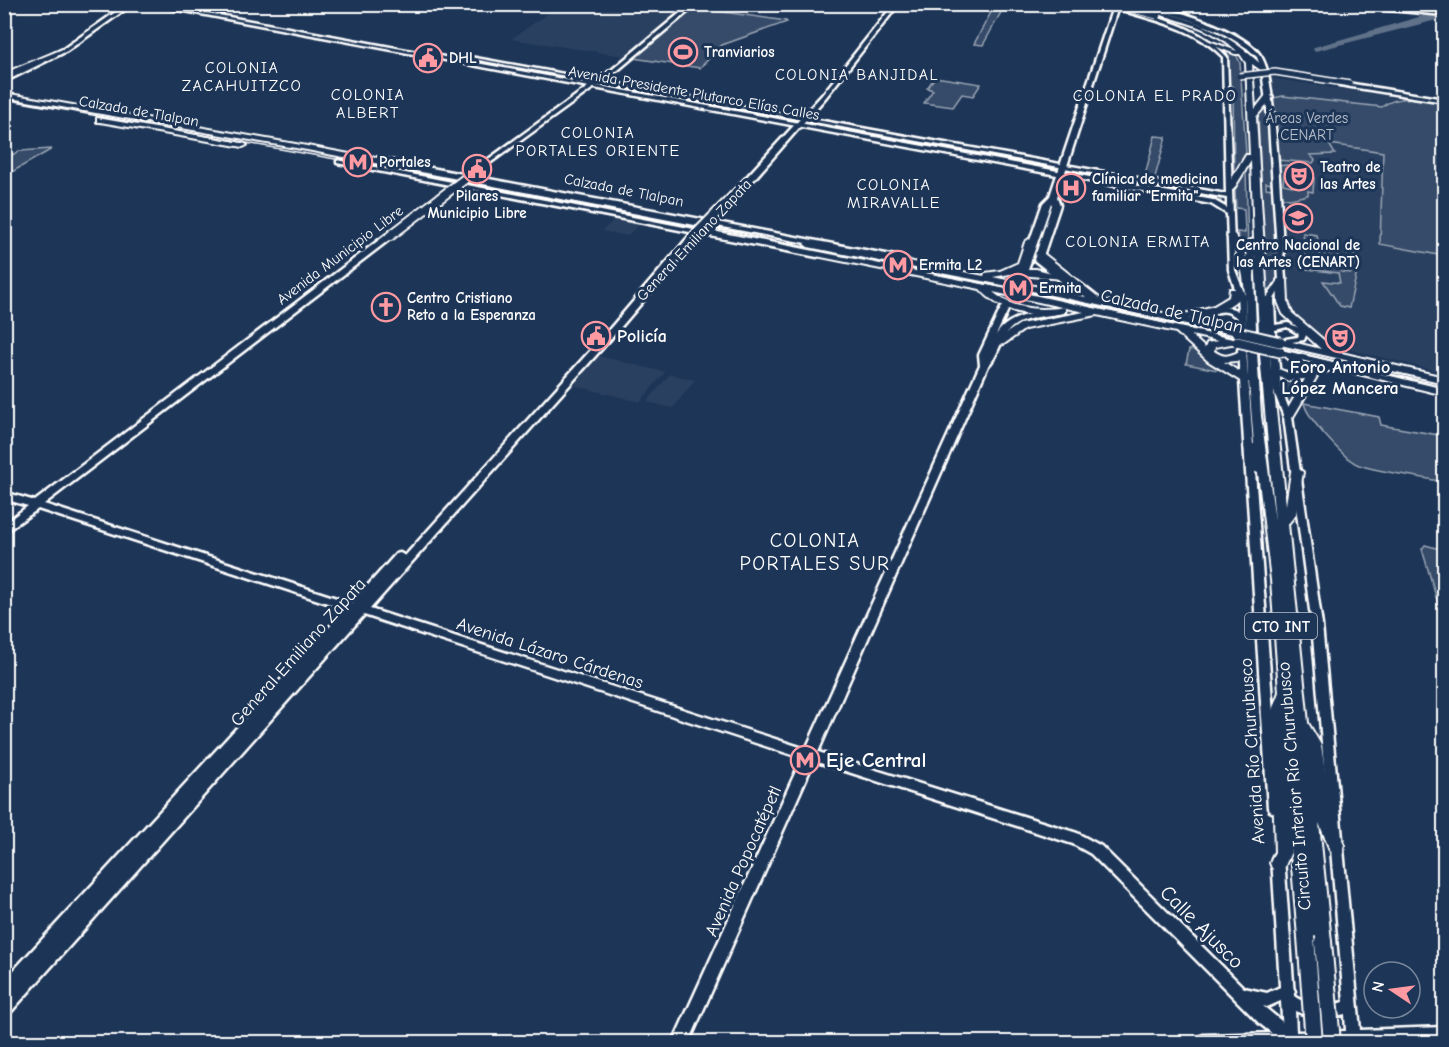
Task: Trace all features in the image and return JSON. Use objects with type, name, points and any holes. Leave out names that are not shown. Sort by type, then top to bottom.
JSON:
[{"type":"highway","name":"CTO INT","points":[[1125,4],[1162,13],[1206,29],[1242,54]]},
{"type":"highway","name":"CTO INT","points":[[1116,6],[1162,13]]},
{"type":"highway","points":[[1208,42],[1242,54],[1264,72]]},
{"type":"highway","points":[[4,79],[65,50]]},
{"type":"highway","name":"Circuito Interior Río Churubusco","points":[[1242,54],[1251,70],[1254,115],[1259,341]]},
{"type":"highway","name":"Circuito Interior Río Churubusco","points":[[1242,54],[1253,250],[1249,277],[1259,341],[1277,522],[1302,724],[1315,940],[1314,1042]]},
{"type":"highway","points":[[4,79],[53,57]]},
{"type":"highway","name":"Calzada de Tlalpan","points":[[4,95],[332,153],[700,223]]},
{"type":"highway","points":[[1254,115],[1269,97]]},
{"type":"highway","name":"Calzada de Tlalpan","points":[[4,103],[448,182]]},
{"type":"highway","points":[[1230,193],[1249,157]]},
{"type":"highway","name":"Calzada de Tlalpan","points":[[464,185],[691,228]]},
{"type":"highway","name":"Calzada de Tlalpan","points":[[718,227],[966,274],[1101,307],[1179,330],[1342,355],[1444,380]]},
{"type":"highway","name":"Calzada de Tlalpan","points":[[710,232],[983,287],[1163,316],[1444,392]]},
{"type":"highway","points":[[1231,236],[1238,242],[1243,268],[1249,277]]},
{"type":"highway","points":[[1010,271],[1022,264],[1029,242]]},
{"type":"highway","points":[[1039,253],[1050,265],[1101,307]]},
{"type":"highway","points":[[966,274],[1036,272],[1059,278]]},
{"type":"highway","points":[[1282,280],[1283,302],[1288,314],[1329,350],[1342,355]]},
{"type":"highway","points":[[983,287],[995,298],[1015,309],[1037,313],[1061,311]]},
{"type":"highway","points":[[1163,316],[1177,317],[1202,313],[1233,301],[1233,291]]},
{"type":"highway","points":[[998,344],[1016,328],[1101,307]]},
{"type":"highway","points":[[1179,330],[1212,359],[1246,380]]},
{"type":"highway","points":[[1259,341],[1302,365],[1305,374],[1300,378],[1291,378],[1275,371]]},
{"type":"highway","points":[[1288,417],[1315,370],[1350,368]]},
{"type":"highway","points":[[1250,446],[1254,451],[1260,504],[1277,522],[1290,514],[1297,472]]},
{"type":"highway","name":"Circuito Interior Río Churubusco","points":[[1277,522],[1285,686],[1315,940],[1332,1042]]},
{"type":"highway","points":[[1278,863],[1283,852],[1278,713],[1285,686]]},
{"type":"highway","points":[[1302,724],[1314,746],[1324,817],[1336,845]]},
{"type":"main road","points":[[53,57],[131,4]]},
{"type":"main road","name":"Avenida Presidente Plutarco Elías Calles","points":[[149,4],[797,125],[1062,170],[1230,193]]},
{"type":"main road","name":"Avenida Presidente Plutarco Elías Calles","points":[[174,4],[802,117],[1213,202],[1231,214]]},
{"type":"main road","name":"Avenida Municipio Libre","points":[[4,530],[390,236],[600,81],[695,4]]},
{"type":"main road","name":"General Emiliano Zapata","points":[[4,1009],[600,336],[621,320],[694,236],[760,168],[802,117],[862,53],[894,4]]},
{"type":"main road","name":"Avenida Río Churubusco","points":[[1103,4],[1116,6],[1177,27],[1208,42],[1225,59],[1232,270],[1259,341],[1275,371],[1277,388],[1288,417],[1297,472],[1317,625],[1354,1040]]},
{"type":"main road","name":"Avenida Río Churubusco","points":[[1138,4],[1207,25],[1240,42],[1258,56],[1269,97],[1282,280],[1270,299],[1246,380],[1290,1040]]},
{"type":"main road","points":[[1325,4],[1444,14]]},
{"type":"main road","points":[[1391,4],[1444,9]]},
{"type":"main road","points":[[1147,17],[1128,10],[1129,5],[1162,13]]},
{"type":"main road","points":[[1024,269],[1046,206],[1053,197],[1116,6]]},
{"type":"main road","points":[[1264,72],[1328,80],[1444,100]]},
{"type":"main road","points":[[1229,141],[1232,122],[1231,84],[1242,75],[1279,73],[1408,93]]},
{"type":"main road","points":[[1393,90],[1444,100]]},
{"type":"main road","name":"Calzada de Tlalpan","points":[[332,153],[392,162],[712,222],[902,259],[909,263]]},
{"type":"main road","name":"Calzada de Tlalpan","points":[[339,162],[820,255]]},
{"type":"main road","points":[[1053,197],[1056,205],[1039,253],[1040,263],[1073,289]]},
{"type":"main road","name":"Avenida Popocatépetl","points":[[984,365],[983,355],[1005,308]]},
{"type":"main road","points":[[1219,325],[1208,319],[1208,314],[1217,309],[1228,309],[1259,341]]},
{"type":"main road","name":"Avenida Popocatépetl","points":[[681,1042],[812,756],[984,365],[992,357],[1010,324],[1061,311]]},
{"type":"main road","name":"Avenida Lázaro Cárdenas","points":[[4,495],[1086,843]]},
{"type":"main road","name":"General Emiliano Zapata","points":[[4,993],[357,609]]},
{"type":"main road","name":"Calle Ajusco","points":[[1086,843],[1267,1022],[1290,1040]]},
{"type":"main road","points":[[1239,994],[1267,1000],[1287,995],[1300,1009],[1338,1011],[1351,1005]]},
{"type":"main road","points":[[1203,1042],[1354,1040],[1444,1034]]},
{"type":"shaded area","points":[[560,5],[687,5],[624,56],[511,39]]},
{"type":"shaded area","name":"Centro Nacional de las Artes (CENART)","points":[[1270,78],[1399,98],[1385,103],[1380,244],[1444,256],[1441,372],[1327,344],[1295,319],[1290,310],[1280,200],[1278,166],[1283,164],[1278,160]]},
{"type":"shaded area","points":[[615,219],[640,224],[627,236],[602,231]]},
{"type":"shaded area","points":[[595,355],[665,372],[640,402],[568,384]]},
{"type":"shaded area","points":[[670,374],[695,380],[673,408],[647,402]]},
{"type":"green space","points":[[995,5],[1005,5],[983,45],[974,44]]},
{"type":"green space","points":[[695,8],[787,22],[722,45],[700,68],[633,58]]},
{"type":"green space","points":[[1218,47],[1236,54],[1240,63],[1246,153],[1234,180],[1233,86],[1229,85],[1229,56]]},
{"type":"green space","points":[[935,77],[981,84],[973,96],[962,94],[953,107],[924,103],[933,90],[927,88]]},
{"type":"green space","points":[[605,83],[795,119],[787,123],[598,88]]},
{"type":"green space","name":"Áreas Verdes CENART","points":[[1283,96],[1382,107],[1395,100],[1403,99],[1444,103],[1444,256],[1380,244],[1383,152],[1329,144],[1335,154],[1310,155],[1315,160],[1313,163],[1277,160],[1273,98]]},
{"type":"green space","points":[[1266,104],[1272,184],[1266,183],[1266,188],[1272,189],[1279,279],[1266,297],[1258,115]]},
{"type":"green space","points":[[807,120],[1057,167],[1052,170],[803,124]]},
{"type":"green space","points":[[1155,136],[1166,137],[1154,181],[1144,179]]},
{"type":"green space","points":[[52,149],[5,176],[5,159],[19,151]]},
{"type":"green space","points":[[1278,166],[1309,168],[1309,171],[1285,168],[1283,184],[1301,188],[1307,179],[1314,178],[1313,192],[1308,191],[1308,195],[1290,199],[1280,197]]},
{"type":"green space","points":[[1246,167],[1248,251],[1245,265],[1237,232],[1245,233],[1244,209],[1236,208],[1235,190]]},
{"type":"green space","points":[[1069,170],[1218,197],[1221,201],[1217,203],[1070,174],[1067,173]]},
{"type":"green space","points":[[1303,233],[1317,235],[1320,254],[1338,254],[1341,272],[1351,273],[1348,255],[1355,256],[1356,276],[1349,308],[1340,306],[1323,281],[1340,283],[1338,273],[1307,269]]},
{"type":"green space","points":[[1197,349],[1218,367],[1217,370],[1186,364],[1189,350]]},
{"type":"green space","points":[[1278,376],[1293,381],[1307,379],[1289,407],[1282,394]]},
{"type":"green space","points":[[1304,403],[1379,417],[1381,425],[1444,436],[1444,489],[1439,488],[1438,481],[1378,470],[1353,462],[1319,428]]},
{"type":"green space","points":[[1425,545],[1444,550],[1444,624],[1422,549]]},
{"type":"waterway","points":[[1444,12],[1315,49],[1444,16]]},
{"type":"tunnel","points":[[700,223],[718,227]]},
{"type":"tunnel","points":[[1005,308],[998,287],[1001,281],[1024,269]]},
{"type":"tunnel","points":[[1062,310],[1075,301],[1076,294],[1073,289]]},
{"type":"railway","points":[[4,99],[523,193],[1032,293],[1444,386]]},
{"type":"place","name":"Tranviarios","points":[[683,52]]},
{"type":"place","name":"DHL","points":[[428,58]]},
{"type":"place","name":"Portales","points":[[358,162]]},
{"type":"place","name":"Pilares Municipio Libre","points":[[477,169]]},
{"type":"place","name":"Teatro de las Artes","points":[[1299,176]]},
{"type":"place","name":"Clínica de medicina familiar \"Ermita\"","points":[[1071,188]]},
{"type":"place","name":"Centro Nacional de las Artes (CENART)","points":[[1298,218]]},
{"type":"place","name":"Ermita L2","points":[[898,265]]},
{"type":"place","name":"Ermita","points":[[1018,288]]},
{"type":"place","name":"Centro Cristiano Reto a la Esperanza","points":[[386,307]]},
{"type":"place","name":"Policía","points":[[596,336]]},
{"type":"place","name":"Foro Antonio López Mancera","points":[[1340,338]]},
{"type":"place","name":"Eje Central","points":[[805,760]]},
{"type":"district","name":"COLONIA BANJIDAL","points":[[857,74]]},
{"type":"district","name":"COLONIA ZACAHUITZCO","points":[[242,76]]},
{"type":"district","name":"COLONIA EL PRADO","points":[[1155,95]]},
{"type":"district","name":"COLONIA ALBERT","points":[[368,103]]},
{"type":"district","name":"COLONIA PORTALES ORIENTE","points":[[598,141]]},
{"type":"district","name":"COLONIA MIRAVALLE","points":[[894,193]]},
{"type":"district","name":"COLONIA ERMITA","points":[[1138,241]]},
{"type":"district","name":"COLONIA PORTALES SUR","points":[[815,552]]}]
